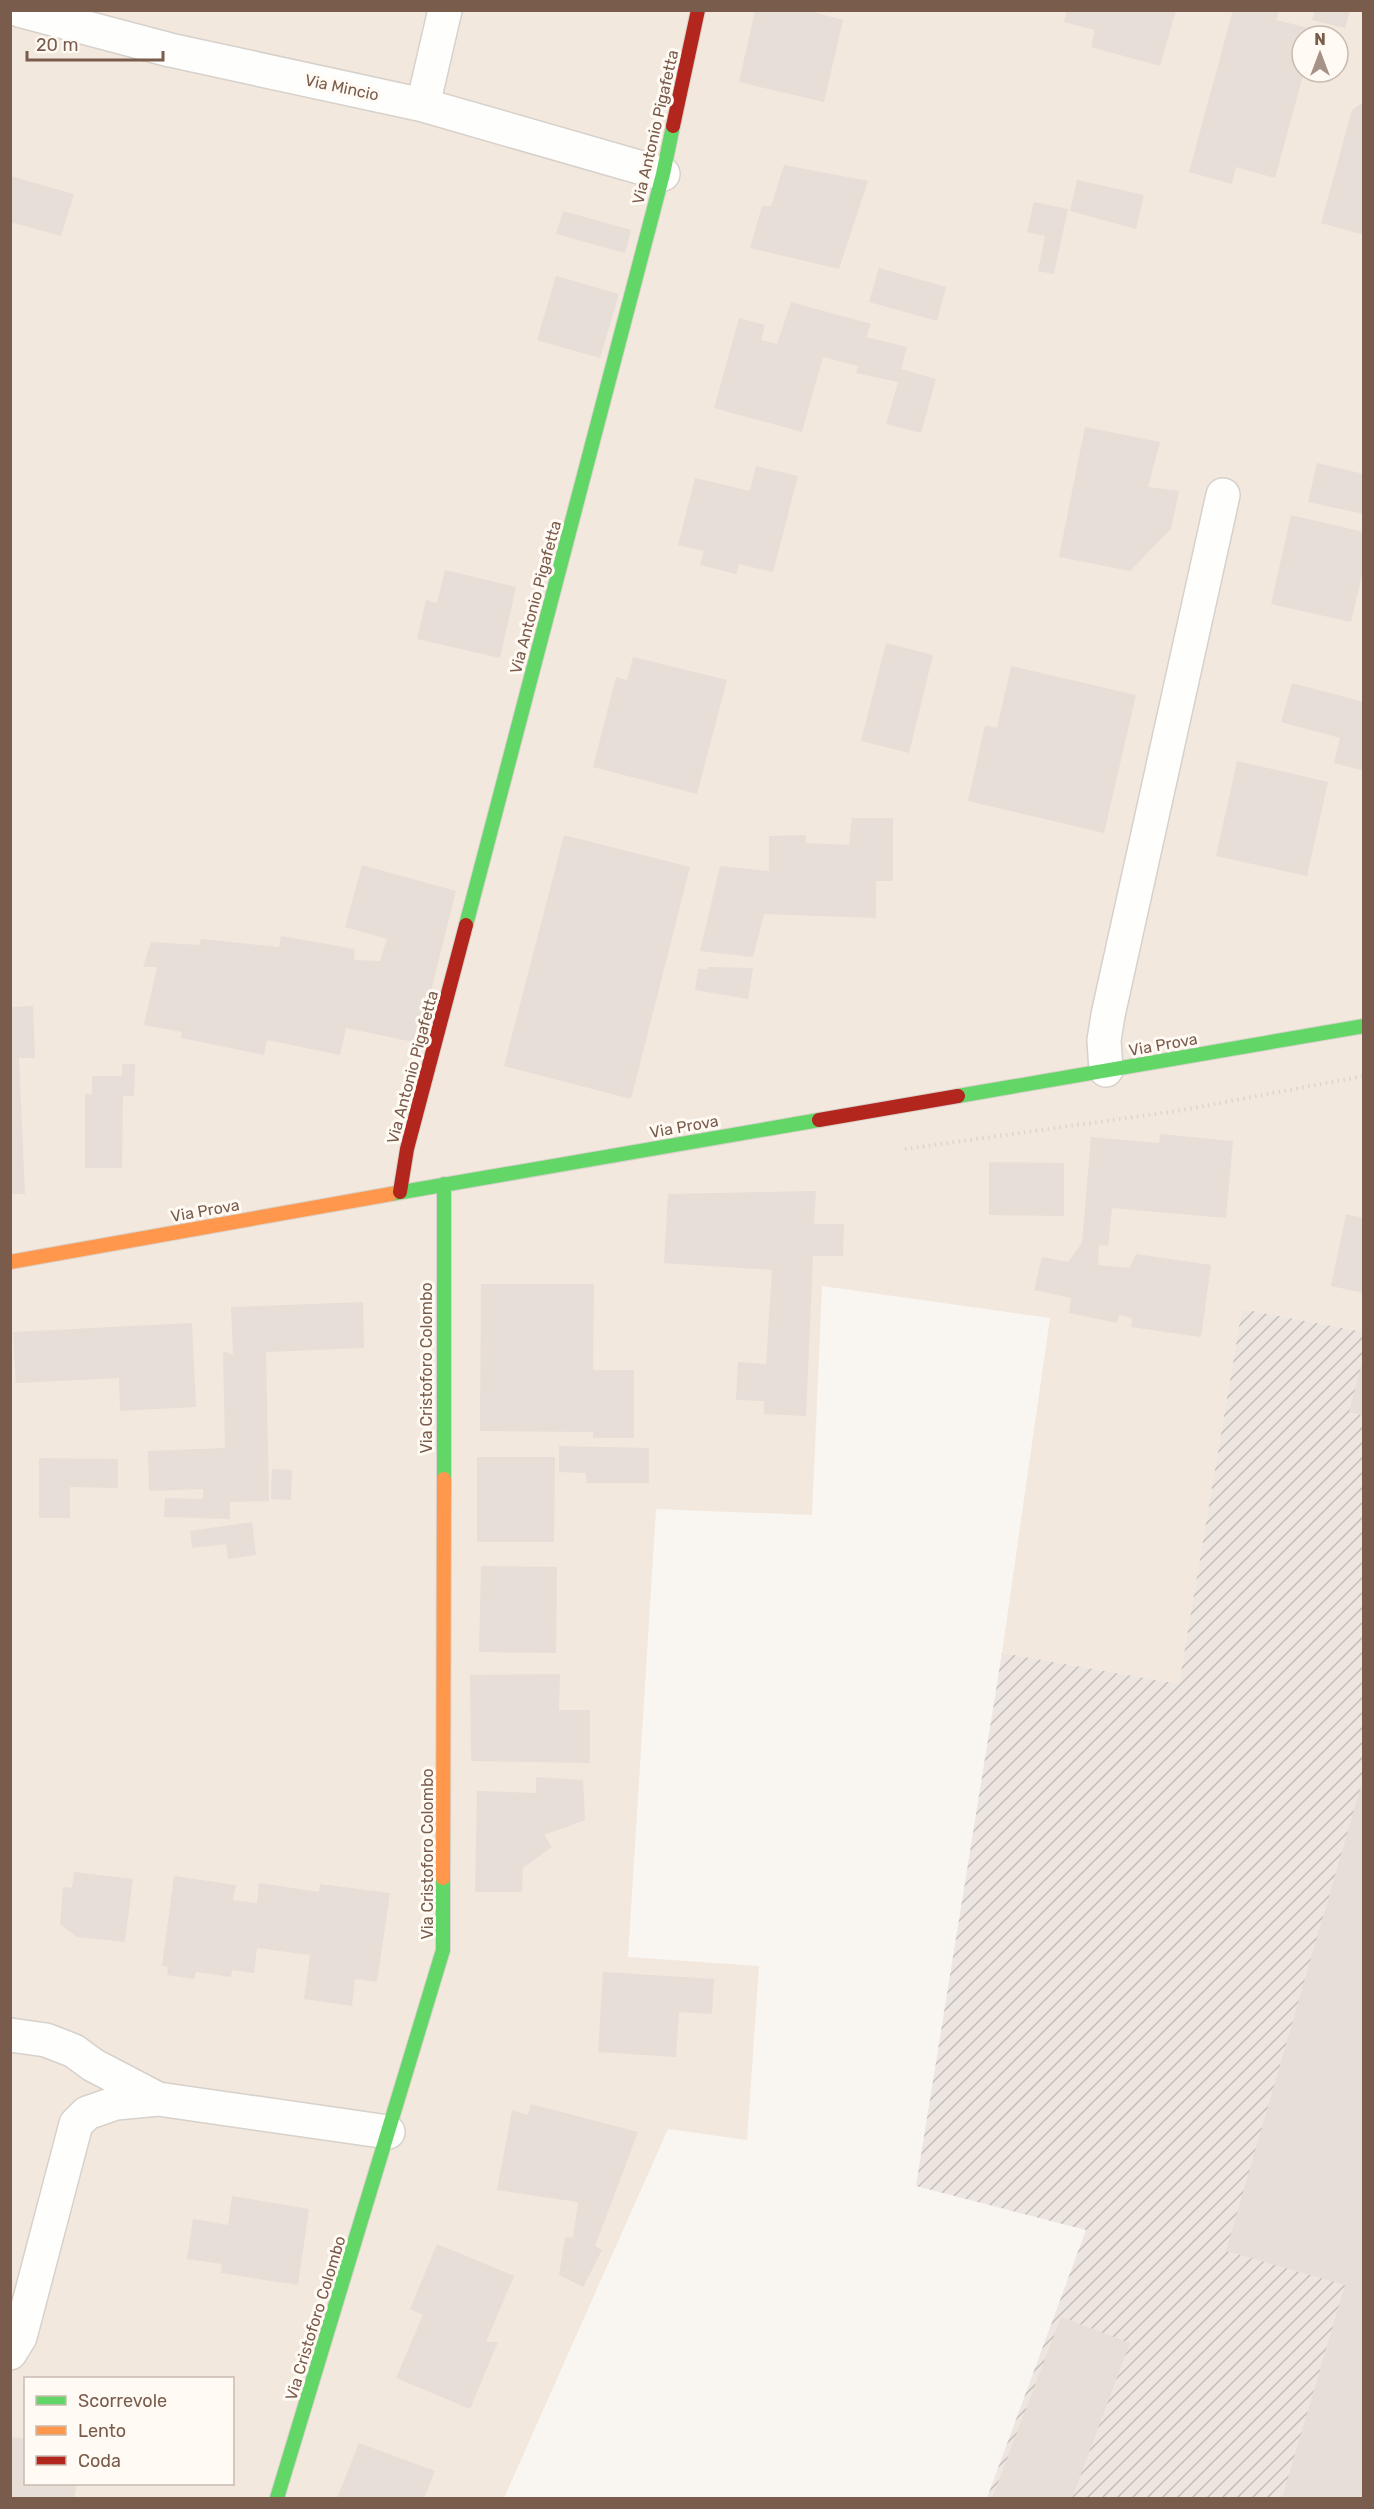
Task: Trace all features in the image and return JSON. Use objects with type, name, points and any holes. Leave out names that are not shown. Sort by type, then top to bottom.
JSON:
[{"type":"street","name":"Via Mincio","points":[[19,10],[170,50],[423,105],[663,174]]},
{"type":"street","points":[[423,105],[445,10]]},
{"type":"street","name":"Via Antonio Pigafetta","points":[[400,1192],[407,1149],[663,174],[698,10]]},
{"type":"street","points":[[1106,1070],[1104,1040],[1108,1015],[1223,495]]},
{"type":"street","name":"Via Prova","points":[[10,1262],[444,1184],[1364,1026]]},
{"type":"street","name":"Via Cristoforo Colombo","points":[[277,2499],[443,1950],[444,1184]]},
{"type":"street","points":[[10,2036],[46,2040],[74,2051],[93,2065],[158,2099]]},
{"type":"street","points":[[10,2353],[20,2337],[76,2124],[80,2078],[74,2051]]},
{"type":"street","points":[[76,2124],[87,2113],[117,2103],[158,2099],[388,2132]]},
{"type":"shaded area","points":[[11,11],[1363,11],[1363,1332],[1242,1309],[1179,1684],[1002,1653],[1050,1318],[822,1286],[812,1515],[656,1509],[628,1957],[759,1966],[747,2140],[668,2129],[504,2498],[11,2498]]},
{"type":"shaded area","points":[[1242,1309],[1363,1332],[1363,2498],[987,2498],[1086,2230],[916,2186],[1002,1653],[1179,1684]]},
{"type":"building","points":[[755,10],[805,10],[843,20],[824,102],[739,82]]},
{"type":"building","points":[[1067,10],[1176,10],[1160,66],[1091,47],[1095,30],[1064,22]]},
{"type":"building","points":[[1233,10],[1279,10],[1276,20],[1292,24],[1290,24],[1290,84],[1301,84],[1275,178],[1236,167],[1232,184],[1189,172]]},
{"type":"building","points":[[1315,10],[1350,10],[1346,24],[1328,24],[1312,20]]},
{"type":"building","points":[[1364,102],[1364,235],[1321,223],[1352,110]]},
{"type":"building","points":[[784,165],[868,181],[839,269],[750,248],[762,206],[771,206]]},
{"type":"building","points":[[10,176],[74,194],[61,236],[10,222]]},
{"type":"building","points":[[1077,180],[1144,195],[1136,229],[1070,211]]},
{"type":"building","points":[[1034,202],[1068,209],[1054,274],[1038,271],[1045,236],[1027,232]]},
{"type":"building","points":[[563,211],[631,230],[625,253],[556,234]]},
{"type":"building","points":[[879,268],[946,287],[937,321],[869,302]]},
{"type":"building","points":[[556,276],[619,294],[600,358],[537,340]]},
{"type":"building","points":[[791,302],[871,324],[866,337],[907,347],[901,369],[936,379],[921,433],[886,424],[898,382],[856,373],[858,366],[823,357],[802,432],[714,408],[739,318],[765,325],[761,340],[777,344]]},
{"type":"building","points":[[1085,427],[1160,442],[1148,487],[1179,491],[1171,529],[1130,571],[1059,557]]},
{"type":"building","points":[[1317,463],[1364,474],[1364,514],[1308,502]]},
{"type":"building","points":[[756,466],[798,476],[773,572],[739,564],[736,574],[700,565],[704,551],[678,545],[695,478],[750,491]]},
{"type":"building","points":[[1291,515],[1364,532],[1364,566],[1351,622],[1271,604]]},
{"type":"building","points":[[445,570],[516,587],[500,658],[417,639],[426,600],[437,603]]},
{"type":"building","points":[[886,643],[933,655],[909,753],[861,741]]},
{"type":"building","points":[[633,657],[727,680],[697,794],[593,767],[616,677],[627,680]]},
{"type":"building","points":[[1011,666],[1136,695],[1104,833],[968,801],[985,725],[997,728]]},
{"type":"building","points":[[1292,683],[1364,702],[1364,771],[1334,763],[1340,738],[1281,722]]},
{"type":"building","points":[[1237,761],[1328,782],[1307,876],[1216,856]]},
{"type":"building","points":[[852,818],[893,818],[893,881],[876,881],[876,918],[764,914],[753,957],[700,951],[720,866],[769,871],[769,836],[806,835],[806,843],[849,845]]},
{"type":"building","points":[[564,835],[690,867],[631,1099],[504,1066]]},
{"type":"building","points":[[362,865],[456,891],[418,1043],[346,1028],[340,1055],[267,1040],[264,1055],[181,1038],[182,1032],[144,1025],[157,967],[143,967],[151,942],[199,945],[201,939],[279,947],[281,936],[355,949],[354,960],[380,961],[387,939],[345,927]]},
{"type":"building","points":[[708,967],[753,968],[748,999],[695,990],[698,969]]},
{"type":"building","points":[[33,1006],[35,1058],[19,1058],[25,1194],[10,1194],[10,1007]]},
{"type":"building","points":[[122,1064],[135,1064],[134,1096],[123,1096],[122,1168],[85,1168],[85,1094],[92,1094],[92,1076],[122,1076]]},
{"type":"building","points":[[1160,1134],[1233,1141],[1226,1218],[1112,1208],[1108,1246],[1099,1245],[1098,1265],[1129,1268],[1136,1254],[1211,1265],[1201,1337],[1131,1327],[1132,1318],[1119,1315],[1117,1323],[1069,1313],[1071,1298],[1034,1290],[1042,1257],[1068,1262],[1082,1243],[1091,1137],[1159,1143]]},
{"type":"building","points":[[989,1162],[1064,1163],[1064,1216],[989,1215]]},
{"type":"building","points":[[816,1191],[814,1224],[844,1224],[843,1256],[813,1256],[806,1416],[764,1414],[764,1401],[736,1400],[738,1362],[766,1364],[772,1270],[664,1263],[668,1194]]},
{"type":"building","points":[[1346,1214],[1364,1218],[1364,1293],[1331,1286]]},
{"type":"building","points":[[481,1284],[594,1284],[593,1370],[634,1370],[634,1438],[593,1438],[593,1432],[480,1431]]},
{"type":"building","points":[[363,1302],[364,1348],[266,1352],[269,1501],[230,1502],[230,1519],[164,1517],[165,1498],[203,1499],[203,1489],[149,1491],[148,1451],[225,1448],[223,1351],[233,1355],[231,1307]]},
{"type":"building","points":[[192,1323],[196,1407],[120,1411],[119,1378],[16,1383],[13,1332]]},
{"type":"building","points":[[1364,1358],[1364,1416],[1349,1412]]},
{"type":"building","points":[[559,1446],[649,1448],[649,1483],[586,1483],[586,1473],[559,1472]]},
{"type":"building","points":[[477,1457],[555,1457],[554,1542],[477,1542]]},
{"type":"building","points":[[39,1458],[118,1459],[118,1488],[70,1487],[70,1518],[39,1518]]},
{"type":"building","points":[[272,1469],[292,1470],[291,1500],[271,1499]]},
{"type":"building","points":[[252,1522],[256,1555],[228,1559],[226,1544],[192,1548],[190,1531]]},
{"type":"building","points":[[481,1566],[557,1567],[556,1653],[479,1652]]},
{"type":"building","points":[[560,1674],[559,1710],[590,1710],[590,1763],[471,1761],[470,1675]]},
{"type":"building","points":[[536,1777],[583,1780],[585,1820],[544,1835],[552,1847],[523,1868],[522,1892],[475,1892],[477,1791],[536,1793]]},
{"type":"building","points":[[1363,1779],[1364,2498],[1282,2498],[1345,2285],[1226,2251]]},
{"type":"building","points":[[74,1872],[133,1879],[125,1942],[77,1937],[60,1924],[63,1887],[72,1888]]},
{"type":"building","points":[[174,1876],[236,1885],[233,1900],[257,1903],[259,1883],[319,1892],[320,1884],[390,1893],[377,1982],[355,1979],[352,2006],[304,1999],[310,1955],[257,1948],[254,1973],[232,1970],[231,1977],[196,1972],[194,1979],[167,1975],[168,1967],[162,1966]]},
{"type":"building","points":[[603,1972],[714,1979],[712,2014],[679,2012],[676,2057],[598,2052]]},
{"type":"building","points":[[531,2104],[638,2132],[595,2246],[602,2250],[583,2287],[559,2275],[565,2237],[573,2238],[578,2202],[497,2190],[512,2110],[528,2115]]},
{"type":"building","points":[[232,2196],[309,2209],[298,2285],[221,2273],[222,2264],[187,2259],[193,2219],[228,2225]]},
{"type":"building","points":[[437,2244],[514,2276],[486,2342],[498,2342],[470,2409],[396,2378],[423,2315],[410,2309]]},
{"type":"building","points":[[1061,2317],[1130,2343],[1072,2498],[992,2498]]},
{"type":"building","points":[[10,2437],[24,2439],[24,2485],[77,2485],[74,2498],[10,2498]]},
{"type":"building","points":[[359,2443],[435,2471],[424,2498],[337,2498]]},
{"type":"traffic: fast","points":[[466,925],[663,174],[673,126]]},
{"type":"traffic: fast","points":[[958,1096],[1364,1026]]},
{"type":"traffic: fast","points":[[391,1194],[819,1120]]},
{"type":"traffic: fast","points":[[444,1184],[444,1479]]},
{"type":"traffic: fast","points":[[277,2498],[443,1950],[443,1878]]},
{"type":"traffic: slow","points":[[10,1262],[391,1194]]},
{"type":"traffic: slow","points":[[443,1878],[444,1479]]},
{"type":"traffic: jam","points":[[673,126],[698,10]]},
{"type":"traffic: jam","points":[[400,1192],[407,1149],[466,925]]},
{"type":"traffic: jam","points":[[819,1120],[958,1096]]}]
